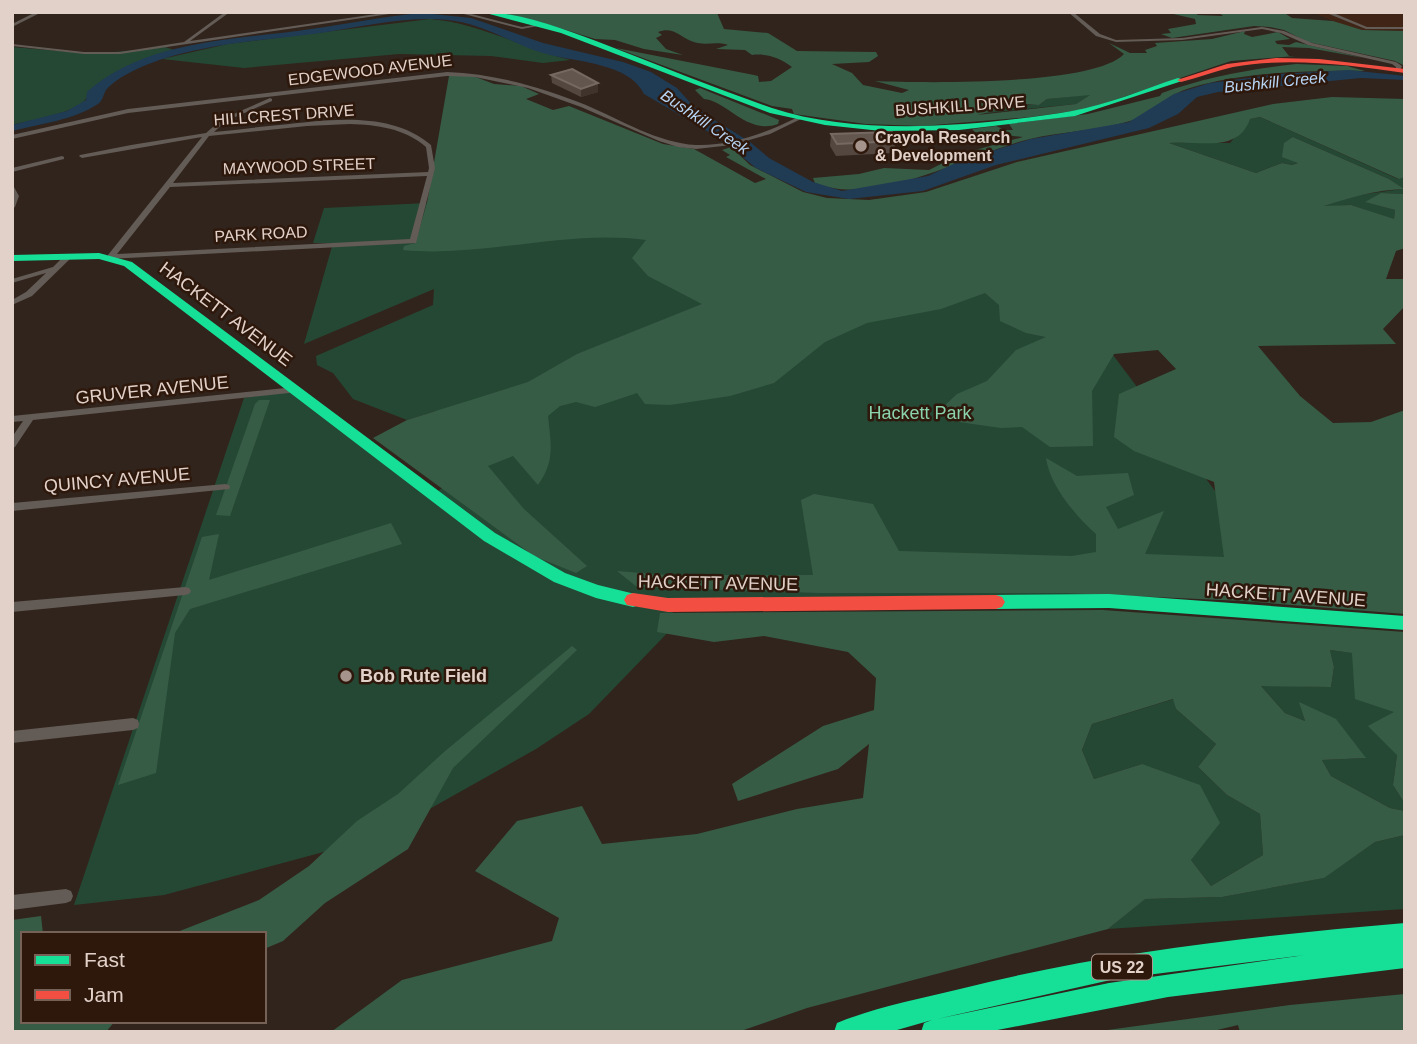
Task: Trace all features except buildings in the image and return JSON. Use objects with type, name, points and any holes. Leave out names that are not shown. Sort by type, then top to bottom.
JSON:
[{"type":"main road","name":"BUSHKILL DRIVE","points":[[485,12],[541,25],[763,108],[800,118],[881,128],[959,127],[1083,111],[1231,65],[1251,62],[1323,60],[1401,70]]},
{"type":"main road","name":"HACKETT AVENUE","points":[[12,258],[111,257],[128,264],[488,536],[559,578],[612,597],[668,605],[1110,601],[1405,624]]},
{"type":"main road","name":"US 22","points":[[846,1032],[957,1002],[1140,964],[1204,954],[1405,934]]},
{"type":"main road","name":"US 22","points":[[933,1032],[1076,999],[1159,985],[1265,970],[1405,956]]},
{"type":"street","points":[[12,26],[40,12]]},
{"type":"street","points":[[184,43],[228,12]]},
{"type":"street","points":[[12,45],[106,53],[401,12]]},
{"type":"street","points":[[458,12],[522,28],[541,25]]},
{"type":"street","points":[[1070,12],[1098,35],[1116,41],[1182,39],[1251,28],[1270,29],[1310,44],[1394,63],[1401,70]]},
{"type":"street","points":[[1326,12],[1366,28],[1405,28]]},
{"type":"street","name":"EDGEWOOD AVENUE","points":[[12,137],[118,113],[436,74],[480,75],[535,88],[667,143],[691,147],[717,147],[779,129],[800,118]]},
{"type":"street","points":[[111,257],[208,134],[224,120],[242,111],[291,93]]},
{"type":"street","name":"HILLCREST DRIVE","points":[[82,156],[142,143],[208,134],[321,124],[390,126],[411,132],[429,146],[432,160],[431,174],[413,241]]},
{"type":"street","points":[[12,170],[62,158]]},
{"type":"street","name":"MAYWOOD STREET","points":[[169,185],[431,174]]},
{"type":"street","points":[[12,188],[16,196],[12,207]]},
{"type":"street","name":"PARK ROAD","points":[[111,257],[413,241]]},
{"type":"street","points":[[12,303],[29,294],[69,256]]},
{"type":"street","points":[[12,281],[55,269]]},
{"type":"street","name":"GRUVER AVENUE","points":[[12,419],[295,390]]},
{"type":"street","points":[[12,445],[29,419]]},
{"type":"street","name":"QUINCY AVENUE","points":[[12,507],[225,487]]},
{"type":"street","points":[[12,607],[185,591]]},
{"type":"street","points":[[12,737],[133,724]]},
{"type":"street","points":[[12,903],[66,896]]},
{"type":"shaded area","points":[[1312,12],[1405,12],[1405,31],[1362,30]]},
{"type":"green space","points":[[493,12],[712,12],[717,13],[724,29],[768,33],[797,51],[876,52],[878,56],[869,62],[832,64],[852,73],[863,85],[902,93],[909,90],[875,81],[967,82],[1044,77],[1079,72],[1107,64],[1124,54],[1109,43],[1130,53],[1147,53],[1145,50],[1157,46],[1155,43],[1212,39],[1245,31],[1244,34],[1252,37],[1278,32],[1290,39],[1275,41],[1277,44],[1289,45],[1296,42],[1364,58],[1309,48],[1282,47],[1289,56],[1296,56],[1231,61],[1087,109],[1031,117],[922,126],[866,124],[794,114],[792,109],[772,106],[616,48],[754,75],[758,76],[759,82],[771,81],[792,67],[773,57],[752,55],[745,50],[716,49],[728,45],[698,43],[668,30],[658,32],[662,35],[656,38],[666,49],[683,55],[644,49],[615,40],[595,39],[541,22]],"holes":[[[1090,95],[1076,104],[977,115],[1022,104],[1039,105],[1047,99]]]},
{"type":"green space","points":[[1165,12],[1198,12],[1197,15],[1223,16],[1218,12],[1283,12],[1292,18],[1333,21],[1362,30],[1405,31],[1405,66],[1395,61],[1308,42],[1284,30],[1270,27],[1254,26],[1172,38],[1161,34],[1171,33],[1168,29],[1196,24],[1195,19]]},
{"type":"green space","points":[[430,19],[466,25],[570,60],[543,63],[491,56],[399,54],[244,68],[162,59],[228,44]]},
{"type":"green space","points":[[12,47],[94,54],[165,47],[174,50],[112,74],[73,108],[12,125]]},
{"type":"green space","points":[[1296,64],[1347,66],[1365,71],[1276,73],[1210,83],[1181,91],[1130,121],[1030,139],[894,184],[866,189],[839,189],[815,183],[813,178],[859,174],[884,168],[929,170],[961,154],[1023,137],[975,132],[972,129],[996,126],[1013,130],[1009,124],[1088,114],[1160,96],[1179,87],[1212,78]]},
{"type":"green space","points":[[449,76],[473,76],[494,84],[521,86],[539,94],[526,99],[553,110],[569,106],[663,144],[694,149],[755,183],[766,179],[726,157],[730,155],[722,150],[731,147],[750,165],[803,192],[827,198],[869,200],[926,192],[1017,162],[1273,104],[1332,97],[1405,99],[1405,177],[1399,179],[1260,117],[1250,119],[1244,130],[1227,141],[1169,143],[1256,173],[1282,163],[1298,163],[1282,157],[1284,143],[1293,137],[1389,179],[1404,189],[1364,194],[1324,206],[1351,205],[1394,219],[1395,210],[1365,202],[1381,193],[1405,194],[1405,248],[1396,251],[1386,279],[1405,279],[1405,306],[1383,329],[1396,344],[1258,346],[1300,396],[1333,423],[1371,422],[1405,410],[1405,614],[1243,601],[1066,593],[819,593],[637,587],[617,571],[667,575],[813,575],[801,500],[814,494],[873,504],[899,551],[1072,556],[1096,552],[1096,534],[1058,489],[1048,469],[1046,458],[1077,476],[1128,473],[1134,495],[1106,507],[1118,529],[1164,511],[1145,554],[1224,557],[1214,482],[1134,451],[1114,437],[1119,394],[1176,369],[1158,350],[1114,354],[1092,391],[1093,446],[1050,447],[1022,427],[1001,428],[959,422],[941,409],[957,394],[987,381],[1016,350],[1046,337],[1026,333],[1000,321],[999,305],[985,293],[941,309],[867,323],[825,342],[774,383],[730,396],[670,405],[645,404],[637,393],[595,407],[576,402],[560,406],[548,416],[551,444],[549,460],[538,485],[513,456],[488,466],[524,509],[587,566],[576,573],[534,556],[373,438],[407,420],[528,382],[577,354],[702,304],[648,276],[632,258],[646,240],[585,238],[464,250],[403,250],[404,246],[415,243],[427,203]]},
{"type":"green space","points":[[700,88],[779,120],[778,124],[767,126],[747,121],[721,105],[704,99],[695,90]]},
{"type":"green space","points":[[1092,94],[1076,104],[977,114],[1039,105],[1047,99]]},
{"type":"green space","points":[[1260,117],[1398,179],[1405,177],[1405,194],[1381,193],[1366,202],[1395,210],[1394,220],[1351,205],[1321,207],[1351,196],[1403,189],[1389,179],[1293,137],[1300,162],[1292,165],[1282,163],[1256,173],[1166,142],[1230,143],[1250,119]]},
{"type":"green space","name":"Hackett Park","points":[[427,203],[415,243],[403,250],[435,250],[436,242],[920,224],[1104,343],[1291,592],[1199,590],[1109,601],[669,606],[678,622],[589,714],[536,749],[401,825],[342,847],[164,895],[74,905],[244,398],[295,390],[433,494],[444,487],[436,411],[407,420],[353,399],[333,373],[317,365],[316,356],[433,305],[434,289],[304,344],[333,243],[313,243],[324,208]]},
{"type":"green space","points":[[259,400],[270,400],[230,516],[216,515],[255,404]]},
{"type":"green space","points":[[391,523],[402,544],[190,609],[175,633],[156,773],[118,785],[202,537],[219,534],[209,580]]},
{"type":"green space","points":[[1103,610],[1405,632],[1405,804],[1393,785],[1397,755],[1368,726],[1394,712],[1355,699],[1352,653],[1330,650],[1334,667],[1331,687],[1261,686],[1285,713],[1305,721],[1299,702],[1336,719],[1366,758],[1322,760],[1331,776],[1390,808],[1405,811],[1405,835],[1375,842],[1324,878],[1222,897],[1145,899],[1108,929],[807,1008],[738,1032],[331,1032],[402,980],[552,941],[559,918],[475,871],[517,821],[582,806],[602,844],[697,834],[797,809],[863,798],[869,744],[838,769],[738,801],[732,784],[823,726],[874,710],[876,678],[848,652],[764,636],[714,642],[657,632],[660,613]],"holes":[[[1173,699],[1176,709],[1216,744],[1198,767],[1227,795],[1260,814],[1263,855],[1211,886],[1191,860],[1220,823],[1200,785],[1142,764],[1094,779],[1082,750],[1092,724]]]},
{"type":"green space","points":[[572,646],[577,650],[453,768],[408,849],[325,903],[283,941],[266,948],[266,932],[177,932],[259,900],[309,866],[357,821],[398,794],[444,752]]},
{"type":"green space","points":[[1330,650],[1353,653],[1395,712],[1397,755],[1393,785],[1405,804],[1405,811],[1390,808],[1331,776],[1322,760],[1365,758],[1300,703],[1305,721],[1285,713],[1260,685],[1331,687],[1334,667]]},
{"type":"green space","points":[[1174,699],[1176,709],[1216,744],[1198,767],[1227,795],[1260,814],[1263,855],[1211,886],[1191,860],[1142,764],[1094,779],[1082,750],[1092,724]]},
{"type":"green space","points":[[1405,835],[1405,909],[1108,929],[1144,899],[1222,897],[1323,878],[1375,842]]},
{"type":"green space","points":[[41,916],[43,932],[21,932],[21,1023],[113,1023],[106,1032],[12,1032],[12,920]]},
{"type":"green space","points":[[1405,994],[1405,1032],[1240,1032],[1238,1025],[1209,1032],[1093,1032],[1290,1005]]},
{"type":"water","name":"Bushkill Creek","points":[[423,13],[471,18],[543,43],[623,62],[651,72],[677,88],[695,108],[750,142],[769,158],[813,182],[842,191],[928,176],[962,160],[1031,139],[1129,122],[1174,94],[1210,83],[1280,74],[1349,70],[1405,76],[1405,80],[1361,78],[1218,92],[1197,97],[1178,114],[1149,128],[996,165],[923,191],[849,199],[806,192],[756,168],[719,138],[644,94],[637,84],[616,70],[550,55],[467,24],[437,19],[384,23],[187,52],[125,75],[106,90],[100,102],[78,114],[12,131],[12,125],[67,111],[86,100],[87,92],[111,75],[136,61],[164,52],[223,40]]},
{"type":"traffic: fast","points":[[485,12],[563,31],[773,111],[825,122],[881,128],[959,127],[1075,113],[1181,80]]},
{"type":"traffic: fast","points":[[12,258],[99,256],[128,264],[490,537],[524,559],[560,577],[596,592],[633,600]]},
{"type":"traffic: fast","points":[[996,602],[1109,601],[1405,623]]},
{"type":"traffic: fast","points":[[846,1032],[979,996],[1115,967],[1223,952],[1405,934]]},
{"type":"traffic: fast","points":[[933,1032],[1050,1006],[1168,985],[1405,956]]},
{"type":"traffic: jam","points":[[1181,80],[1227,66],[1276,60],[1319,61],[1405,71]]},
{"type":"traffic: jam","points":[[633,600],[668,605],[996,602]]},
{"type":"place","name":"Crayola Research & Development","points":[[861,146]]},
{"type":"place","name":"Bob Rute Field","points":[[346,676]]}]
